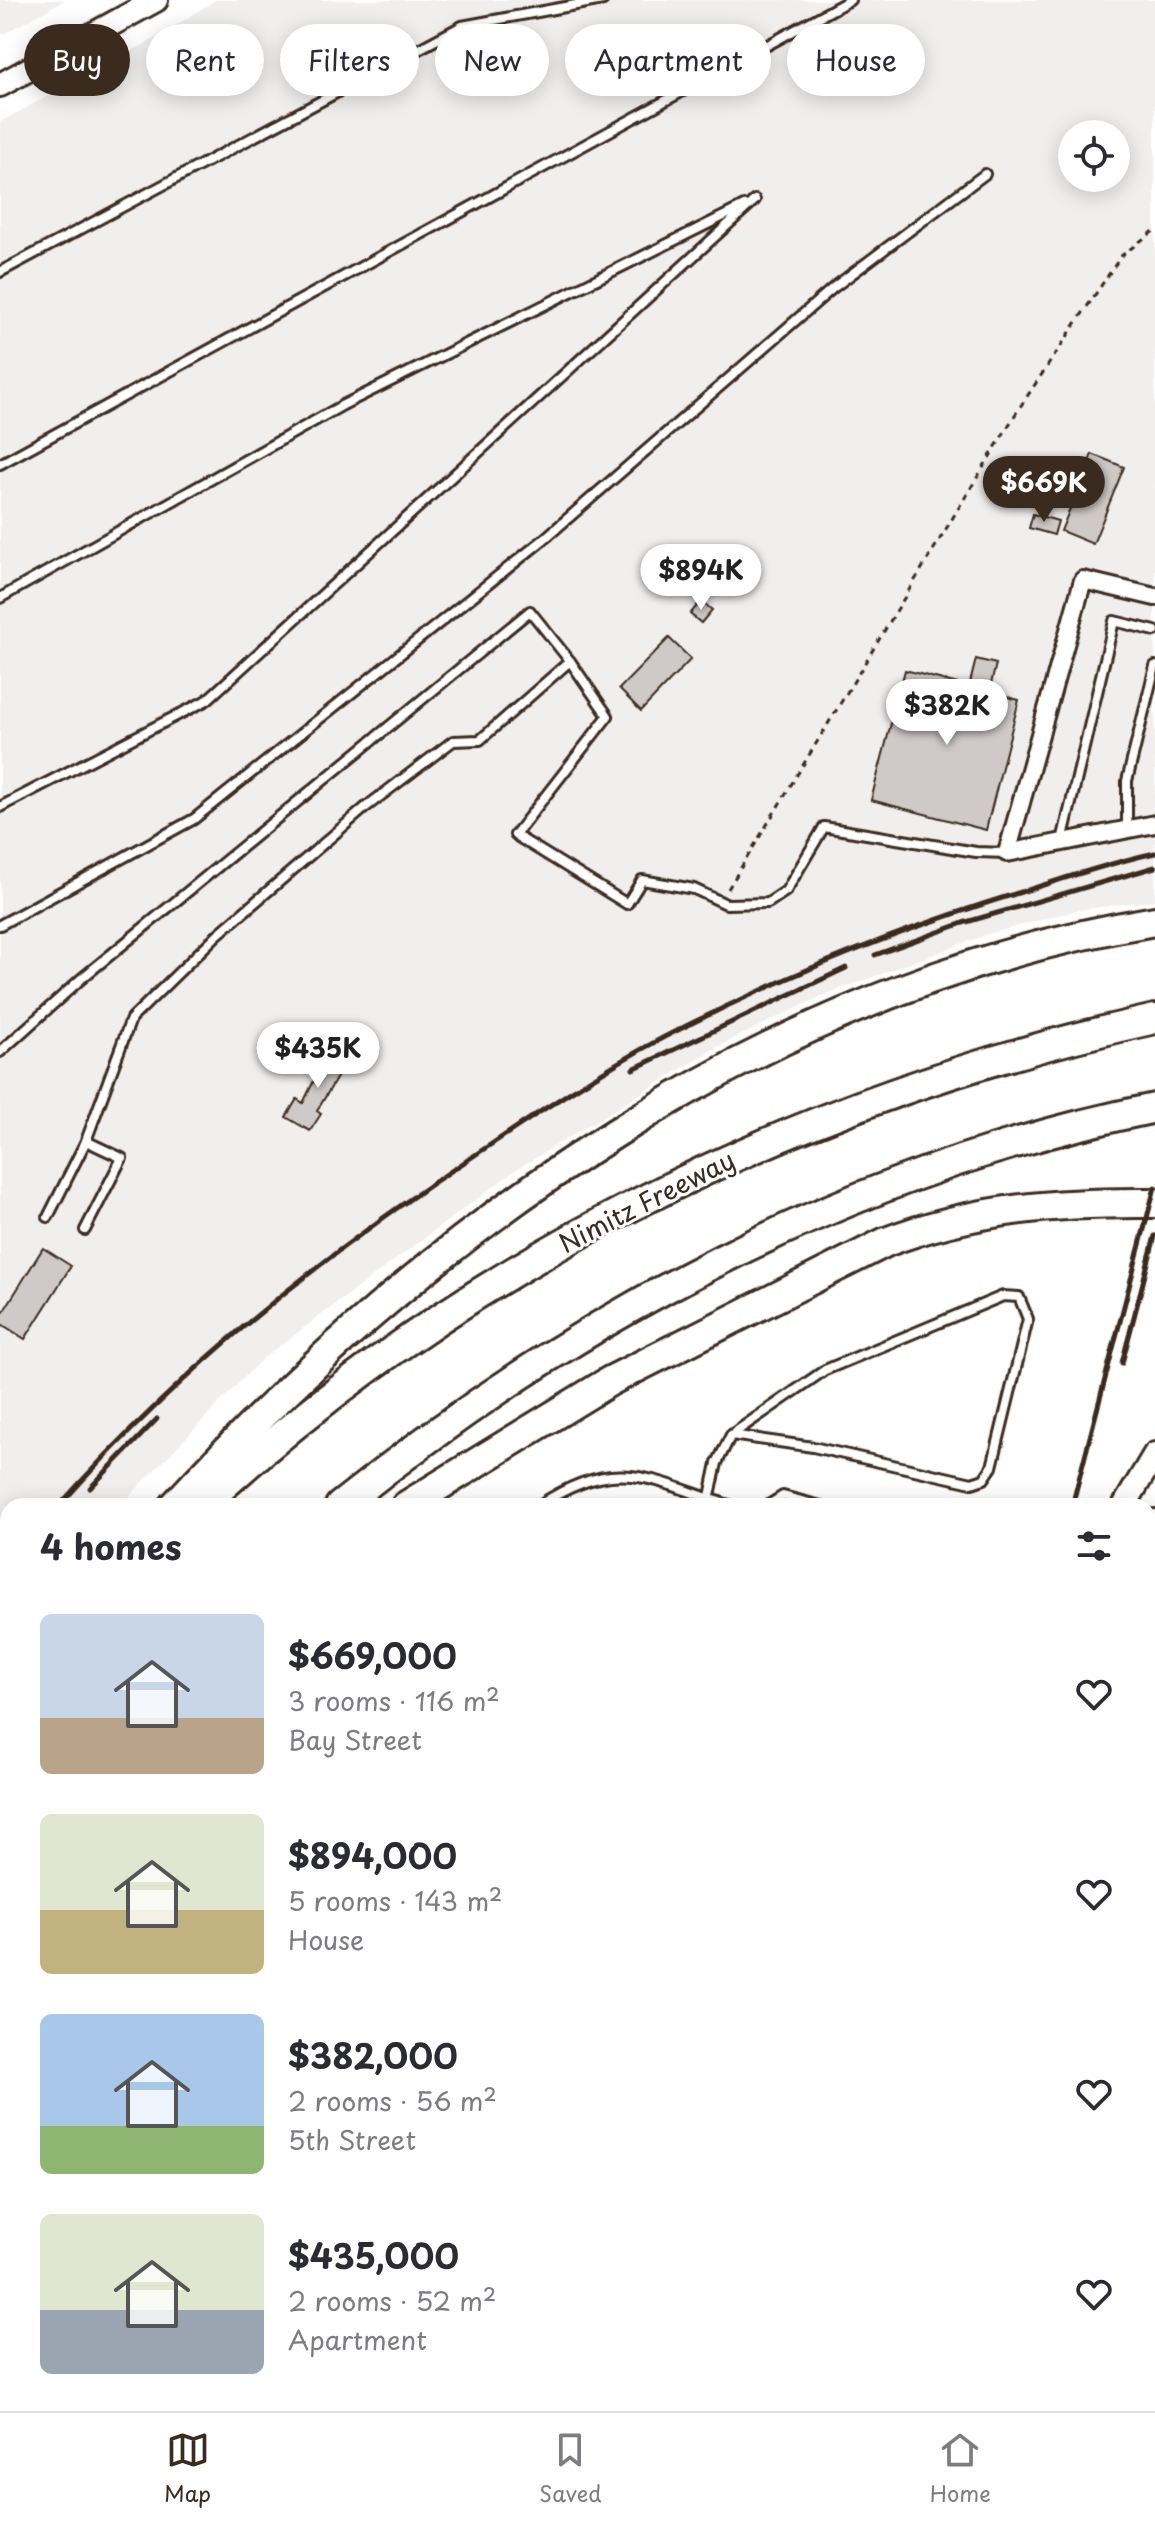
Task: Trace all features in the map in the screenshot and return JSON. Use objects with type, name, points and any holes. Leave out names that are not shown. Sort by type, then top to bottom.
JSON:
[{"type":"highway","points":[[182,1498],[266,1411],[449,1252],[567,1163],[670,1099],[812,1027],[923,982],[1043,944],[1155,921]]},
{"type":"highway","name":"Nimitz Freeway","points":[[210,1498],[298,1424],[415,1337],[515,1272],[631,1207],[751,1150],[886,1096],[999,1059],[1155,1019]]},
{"type":"highway","points":[[350,1498],[424,1441],[522,1374],[687,1275],[795,1224],[905,1180],[1057,1132],[1155,1108]]},
{"type":"highway","points":[[419,1498],[610,1381],[886,1242],[934,1225],[998,1210],[1063,1204],[1155,1203]]},
{"type":"street","points":[[0,85],[156,0]]},
{"type":"street","points":[[1155,597],[1083,580],[1007,853],[1155,824]]},
{"type":"street","points":[[1129,1498],[1155,1454]]},
{"type":"lane","points":[[0,272],[462,26],[603,0]]},
{"type":"lane","points":[[0,464],[850,0]]},
{"type":"lane","points":[[0,925],[194,819],[543,540],[833,288],[985,174]]},
{"type":"lane","points":[[0,598],[343,405],[755,200],[207,700],[0,807]]},
{"type":"lane","points":[[0,1052],[104,960],[530,611],[608,716],[515,835],[627,904],[642,880],[694,889],[710,897],[746,906],[768,903],[786,891],[824,827],[976,852],[1007,853]]},
{"type":"lane","points":[[1062,841],[1114,621],[1155,631]]},
{"type":"lane","points":[[48,1217],[86,1141],[131,1019],[227,925],[366,807],[453,741],[480,740],[570,661]]},
{"type":"lane","points":[[1127,829],[1127,781],[1155,666]]},
{"type":"lane","points":[[85,1230],[122,1158],[86,1141]]},
{"type":"lane","points":[[711,1498],[717,1463],[731,1435],[825,1370],[1003,1296],[1019,1297],[1024,1303],[1028,1319],[992,1467],[984,1479],[972,1483],[813,1447],[731,1435]]},
{"type":"lane","points":[[552,1498],[577,1483],[626,1476],[651,1477],[701,1498]]},
{"type":"path","points":[[710,897],[734,883],[1018,410],[1078,320],[1121,256],[1155,230]]},
{"type":"shaded area","points":[[0,0],[65,0],[0,36]]},
{"type":"shaded area","points":[[215,0],[1155,0],[1155,900],[1077,910],[988,934],[822,996],[719,1046],[517,1169],[262,1359],[128,1498],[0,1498],[0,122],[48,96],[130,96],[130,52],[146,43],[146,96],[264,96],[264,24],[178,24]]},
{"type":"building","points":[[1092,454],[1124,467],[1093,544],[1061,531]]},
{"type":"building","points":[[1033,514],[1058,521],[1054,535],[1029,528]]},
{"type":"building","points":[[701,601],[712,610],[701,623],[690,614]]},
{"type":"building","points":[[669,638],[691,659],[641,711],[619,689]]},
{"type":"building","points":[[976,659],[996,664],[989,692],[1019,700],[986,830],[871,800],[905,670],[969,687]]},
{"type":"building","points":[[331,1046],[349,1057],[317,1111],[321,1114],[310,1131],[286,1117],[297,1099],[303,1103]]},
{"type":"building","points":[[43,1248],[71,1266],[25,1339],[0,1323],[0,1317]]},
{"type":"railway","points":[[67,1498],[154,1407],[308,1274],[418,1193],[605,1071],[658,1040],[726,1007],[849,953],[975,907],[1103,866],[1155,853]]},
{"type":"railway","points":[[875,955],[963,923],[1155,867]]},
{"type":"railway","points":[[633,1069],[846,968]]},
{"type":"railway","points":[[1074,1498],[1155,1187]]},
{"type":"railway","points":[[1122,1363],[1155,1236]]},
{"type":"railway","points":[[90,1488],[157,1419]]}]
